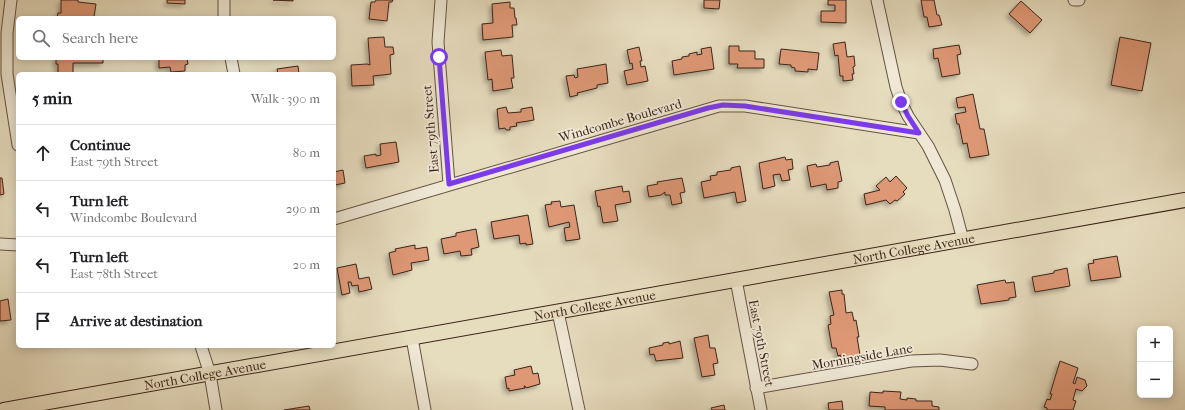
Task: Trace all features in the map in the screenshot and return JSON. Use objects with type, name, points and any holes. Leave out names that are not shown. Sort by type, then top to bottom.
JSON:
[{"type":"main road","name":"North College Avenue","points":[[4,410],[1185,200]]},
{"type":"street","points":[[11,0],[7,33],[7,74],[16,132]]},
{"type":"street","points":[[224,0],[224,16]]},
{"type":"street","name":"East 79th Street","points":[[441,0],[438,42],[449,184]]},
{"type":"street","points":[[877,0],[896,87],[908,116],[928,146],[945,180],[963,240]]},
{"type":"street","points":[[1074,0],[1079,0]]},
{"type":"street","points":[[231,60],[234,72]]},
{"type":"street","name":"Windcombe Boulevard","points":[[336,218],[708,108],[723,105],[745,106],[919,133]]},
{"type":"street","points":[[0,244],[16,245]]},
{"type":"street","name":"East 79th Street","points":[[736,280],[761,410]]},
{"type":"street","points":[[558,312],[579,410]]},
{"type":"street","points":[[412,338],[426,410]]},
{"type":"street","points":[[201,348],[210,374],[216,410]]},
{"type":"street","name":"Morningside Lane","points":[[756,388],[911,361],[940,360],[972,364]]},
{"type":"building","points":[[61,0],[78,0],[78,2],[96,4],[94,16],[57,16],[58,13],[61,13]]},
{"type":"building","points":[[167,0],[185,0],[185,4],[167,3]]},
{"type":"building","points":[[376,0],[393,0],[392,2],[389,2],[387,21],[369,19],[371,2],[375,2]]},
{"type":"building","points":[[704,0],[720,0],[719,9],[704,8]]},
{"type":"building","points":[[828,0],[846,0],[846,23],[821,22],[821,11],[835,11],[835,5],[828,5]]},
{"type":"building","points":[[921,0],[934,0],[937,15],[939,15],[942,25],[929,27],[927,17],[924,17]]},
{"type":"building","points":[[1021,1],[1042,20],[1030,33],[1009,14]]},
{"type":"building","points":[[510,2],[510,8],[514,8],[517,25],[512,25],[513,37],[483,40],[482,24],[493,23],[492,4]]},
{"type":"building","points":[[384,37],[385,47],[393,47],[394,54],[390,55],[391,74],[373,76],[374,85],[352,86],[351,65],[370,65],[368,38]]},
{"type":"building","points":[[1120,37],[1151,43],[1142,91],[1111,85]]},
{"type":"building","points":[[845,42],[847,57],[854,56],[855,66],[853,67],[854,74],[852,74],[853,80],[843,81],[843,76],[840,76],[838,55],[835,56],[833,44]]},
{"type":"building","points":[[959,45],[961,54],[957,55],[960,74],[942,77],[938,58],[934,59],[933,49]]},
{"type":"building","points":[[729,46],[739,46],[739,51],[755,51],[755,59],[764,59],[764,68],[737,68],[738,64],[729,64]]},
{"type":"building","points":[[639,47],[642,61],[640,61],[641,67],[645,66],[648,81],[627,85],[624,71],[633,69],[632,63],[630,64],[627,50]]},
{"type":"building","points":[[711,47],[714,69],[674,75],[672,61],[682,59],[682,57],[689,56],[689,54],[697,52],[697,55],[702,54],[701,49]]},
{"type":"building","points":[[781,49],[819,53],[817,70],[808,69],[808,72],[795,71],[795,68],[791,67],[791,65],[779,64]]},
{"type":"building","points":[[501,50],[502,56],[512,55],[514,78],[511,78],[513,88],[493,91],[492,79],[488,80],[485,52]]},
{"type":"building","points":[[56,60],[103,60],[103,63],[73,63],[73,72],[58,72],[58,64],[56,64]]},
{"type":"building","points":[[159,60],[187,60],[188,64],[185,65],[185,71],[171,72],[170,67],[159,68]]},
{"type":"building","points":[[606,64],[608,83],[597,85],[597,88],[577,93],[578,95],[570,97],[566,76],[574,75],[575,78],[578,77],[577,69]]},
{"type":"building","points":[[298,66],[299,72],[278,72],[277,69]]},
{"type":"building","points":[[973,94],[980,129],[984,129],[989,155],[970,158],[967,143],[963,144],[959,124],[957,124],[955,114],[966,112],[965,107],[958,108],[956,98]]},
{"type":"building","points":[[506,107],[508,113],[521,112],[521,109],[532,107],[534,120],[516,123],[517,126],[510,127],[510,130],[506,130],[505,128],[499,129],[497,109]]},
{"type":"building","points":[[396,142],[399,162],[366,168],[364,156],[376,154],[376,156],[381,155],[380,144]]},
{"type":"building","points":[[785,157],[786,160],[792,159],[793,169],[788,170],[790,180],[782,181],[780,174],[773,175],[775,186],[763,189],[759,163]]},
{"type":"building","points":[[838,161],[842,181],[838,182],[838,188],[827,190],[826,184],[811,187],[807,166],[816,164],[817,167],[830,165],[830,163]]},
{"type":"building","points":[[740,166],[746,201],[737,203],[735,192],[704,198],[701,182],[711,180],[710,176],[717,175],[717,172],[731,170],[731,168]]},
{"type":"building","points":[[343,170],[345,183],[336,185],[336,172]]},
{"type":"building","points":[[896,176],[907,188],[903,192],[905,194],[897,201],[895,200],[890,204],[886,200],[866,205],[864,194],[880,190],[876,186],[886,177],[890,182]]},
{"type":"building","points":[[0,178],[2,178],[4,194],[0,195]]},
{"type":"building","points":[[682,178],[685,192],[680,193],[682,203],[672,205],[670,195],[665,195],[665,192],[661,195],[649,197],[647,186],[658,184],[657,182]]},
{"type":"building","points":[[622,186],[623,192],[629,191],[631,202],[615,205],[618,221],[603,223],[600,206],[598,207],[595,191]]},
{"type":"building","points":[[560,201],[561,207],[574,205],[580,239],[566,241],[564,228],[570,227],[569,222],[549,227],[545,205],[552,204],[551,202]]},
{"type":"building","points":[[528,215],[533,244],[520,244],[519,235],[494,239],[491,222]]},
{"type":"building","points":[[476,229],[479,247],[471,249],[472,255],[461,256],[460,251],[444,254],[441,239],[456,236],[456,233]]},
{"type":"building","points":[[415,245],[415,249],[427,247],[429,260],[411,263],[412,270],[393,275],[389,253],[396,251],[395,249]]},
{"type":"building","points":[[1117,256],[1121,277],[1091,281],[1088,264],[1094,263],[1093,260]]},
{"type":"building","points":[[356,264],[359,279],[369,277],[372,289],[359,292],[358,285],[352,286],[351,282],[348,282],[350,293],[342,295],[337,268]]},
{"type":"building","points":[[1067,268],[1070,286],[1035,292],[1032,277],[1054,273],[1054,271]]},
{"type":"building","points":[[1005,280],[1006,283],[1014,282],[1016,297],[1009,298],[1009,300],[981,304],[977,285]]},
{"type":"building","points":[[842,290],[842,294],[844,294],[846,313],[852,312],[854,321],[856,320],[860,355],[841,359],[841,355],[838,356],[836,348],[832,348],[828,325],[831,324],[830,316],[834,315],[829,292]]},
{"type":"building","points":[[8,299],[11,320],[0,321],[0,301]]},
{"type":"building","points":[[708,335],[710,348],[715,348],[718,363],[713,364],[715,375],[702,377],[694,338]]},
{"type":"building","points":[[680,341],[683,358],[656,361],[654,354],[650,355],[649,348],[663,345],[663,343],[669,342],[669,344]]},
{"type":"building","points":[[1060,361],[1078,368],[1073,383],[1075,384],[1077,377],[1085,380],[1087,386],[1082,391],[1076,389],[1073,400],[1076,401],[1073,410],[1047,410],[1047,408],[1044,407],[1047,399],[1050,400],[1052,394],[1050,394]]},
{"type":"building","points":[[531,366],[533,374],[538,373],[540,384],[526,388],[524,386],[525,388],[509,391],[509,388],[507,389],[505,377],[515,375],[514,370]]},
{"type":"building","points":[[883,391],[901,392],[900,399],[907,400],[907,398],[916,399],[916,401],[932,401],[932,406],[939,407],[939,410],[885,410],[885,407],[869,406],[870,392],[883,393]]},
{"type":"building","points":[[842,401],[843,410],[829,410],[828,403]]},
{"type":"building","points":[[724,405],[725,410],[712,410],[711,408]]},
{"type":"building","points":[[309,406],[310,410],[284,410]]},
{"type":"route","points":[[439,57],[449,184],[708,108],[723,105],[745,106],[919,133],[901,102]]}]
